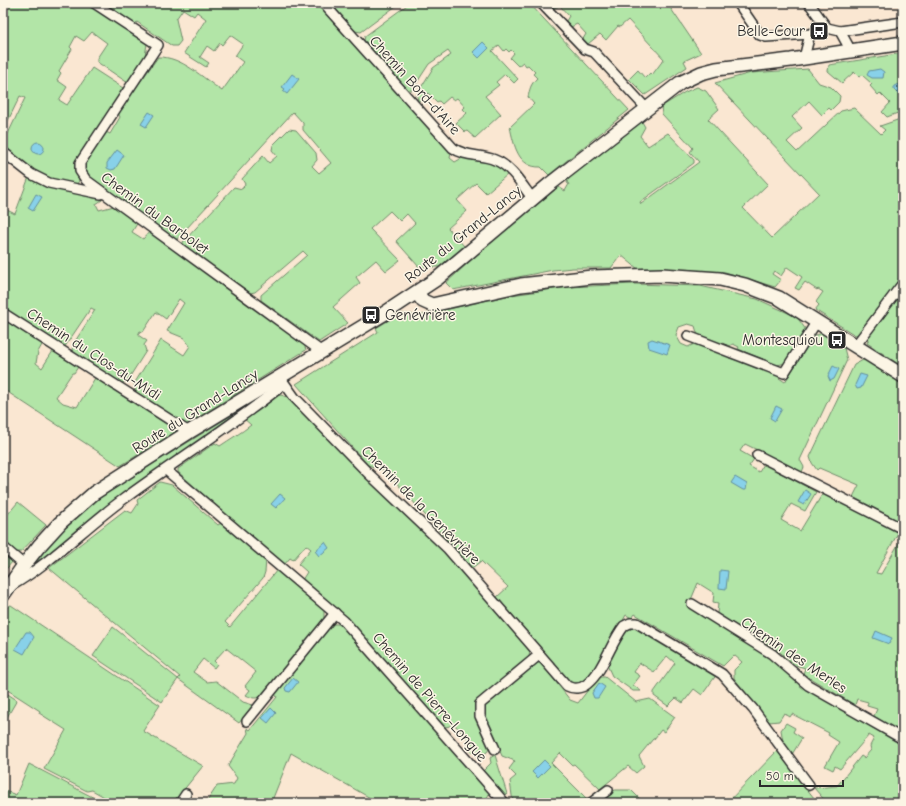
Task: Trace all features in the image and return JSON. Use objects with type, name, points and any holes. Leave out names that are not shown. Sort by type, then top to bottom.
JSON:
[{"type":"street","name":"Chemin du Barbolet","points":[[94,3],[158,45],[80,164],[80,171],[86,180],[104,194],[322,352]]},
{"type":"street","name":"Chemin Bord-d'Aire","points":[[323,3],[453,148],[464,154],[489,158],[501,163],[532,198]]},
{"type":"street","points":[[541,3],[585,49],[594,52],[646,108]]},
{"type":"street","points":[[738,3],[760,35],[766,37],[810,34],[827,28],[840,31],[903,22]]},
{"type":"street","points":[[809,3],[827,28]]},
{"type":"street","points":[[840,31],[851,51]]},
{"type":"street","points":[[804,58],[810,34]]},
{"type":"street","name":"Route du Grand-Lancy","points":[[5,592],[31,575],[96,520],[166,470],[282,380],[322,352],[417,293],[460,261],[532,198],[680,83],[708,70],[804,58],[903,43]]},
{"type":"street","points":[[3,152],[31,174],[49,183],[104,194]]},
{"type":"street","points":[[417,293],[423,301],[432,305],[521,285],[574,278],[628,275],[692,276],[732,281],[759,289],[785,301],[903,376]]},
{"type":"street","points":[[856,346],[903,283]]},
{"type":"street","name":"Chemin du Clos-du-Midi","points":[[3,313],[189,432]]},
{"type":"street","points":[[688,336],[784,373],[817,321]]},
{"type":"street","name":"Route du Grand-Lancy","points":[[5,592],[24,565],[60,523],[94,493],[189,432],[282,380]]},
{"type":"street","name":"Chemin de la Genévrière","points":[[282,380],[369,474],[448,549],[567,686],[579,688],[587,685],[624,626],[637,624],[722,674],[753,709],[809,785]]},
{"type":"street","points":[[757,454],[903,529]]},
{"type":"street","name":"Chemin de Pierre-Longue","points":[[166,470],[334,613],[384,666],[503,801]]},
{"type":"street","points":[[3,548],[24,565]]},
{"type":"street","name":"Chemin des Merles","points":[[692,604],[772,654],[808,685],[903,739]]},
{"type":"street","points":[[247,721],[334,613]]},
{"type":"street","points":[[495,749],[480,716],[480,704],[539,655]]},
{"type":"street","points":[[590,803],[608,790]]},
{"type":"street","points":[[180,803],[186,794]]},
{"type":"green space","points":[[3,3],[88,3],[147,44],[145,56],[128,83],[97,62],[97,58],[107,43],[92,32],[84,41],[76,36],[70,47],[72,49],[59,71],[61,73],[57,80],[67,87],[59,100],[67,105],[92,68],[123,88],[76,162],[79,181],[76,185],[49,179],[34,172],[5,149],[6,138],[25,98],[20,96],[3,131]]},
{"type":"green space","points":[[99,3],[317,3],[406,103],[452,150],[450,158],[455,162],[462,158],[486,162],[498,166],[508,174],[486,193],[476,183],[457,200],[467,211],[448,228],[464,246],[439,267],[419,267],[396,241],[415,223],[407,214],[400,221],[390,211],[370,229],[400,260],[386,271],[376,260],[356,277],[360,283],[333,307],[348,323],[319,342],[261,300],[261,295],[307,255],[303,251],[255,292],[250,293],[183,246],[183,242],[234,187],[242,189],[245,184],[242,179],[263,156],[269,163],[277,156],[272,150],[273,145],[289,129],[296,130],[316,153],[317,160],[312,166],[319,173],[331,163],[303,130],[303,123],[293,112],[176,240],[91,179],[86,170],[87,161],[106,132],[110,134],[120,117],[118,113],[158,57],[175,60],[183,64],[222,91],[243,62],[235,56],[243,44],[230,35],[222,45],[220,43],[214,51],[207,46],[200,57],[209,63],[206,67],[184,53],[206,19],[197,12],[194,16],[183,9],[176,19],[181,41],[177,46],[172,46],[137,22],[134,26]]},
{"type":"green space","points":[[331,3],[400,3],[361,32],[355,31]]},
{"type":"green space","points":[[406,3],[529,3],[629,110],[549,175],[541,167],[527,164],[522,160],[513,141],[510,127],[534,104],[528,97],[530,89],[537,78],[533,74],[535,72],[528,65],[526,66],[523,62],[518,66],[510,58],[514,53],[511,50],[509,52],[506,49],[504,51],[499,45],[492,51],[518,79],[514,83],[505,74],[496,82],[499,85],[485,96],[501,114],[475,138],[467,131],[465,132],[456,123],[467,113],[463,109],[465,107],[457,98],[454,100],[450,97],[442,104],[439,101],[437,102],[428,93],[418,102],[417,94],[433,68],[451,55],[448,51],[429,64],[412,90],[408,90],[364,40],[365,36],[407,5]]},
{"type":"green space","points":[[550,3],[667,3],[701,53],[684,61],[687,67],[645,95],[629,79],[638,70],[645,78],[650,73],[652,75],[664,59],[628,20],[620,27],[618,26],[606,40],[600,34],[588,44],[583,39],[586,34],[577,24],[571,27],[566,21],[569,16],[560,6],[554,8]]},
{"type":"green space","points":[[903,53],[903,111],[887,117],[882,112],[890,103],[880,93],[878,95],[870,86],[872,84],[862,75],[859,77],[854,72],[842,83],[828,71],[829,65]]},
{"type":"green space","points":[[808,69],[819,83],[831,87],[840,96],[839,102],[831,110],[829,108],[822,115],[809,101],[792,117],[802,128],[787,142],[797,152],[841,111],[854,108],[881,134],[885,130],[880,126],[903,118],[903,276],[859,334],[855,335],[815,310],[819,305],[816,302],[823,292],[805,282],[799,290],[795,288],[802,277],[787,267],[781,276],[774,271],[772,274],[781,280],[775,287],[725,272],[638,269],[621,255],[611,268],[573,268],[553,270],[453,290],[446,283],[501,233],[557,186],[565,191],[569,184],[567,183],[568,179],[573,173],[641,120],[645,127],[640,136],[648,146],[668,133],[694,160],[694,163],[640,202],[641,204],[699,162],[690,152],[693,148],[662,114],[661,107],[685,92],[697,87],[706,91],[719,109],[708,119],[768,184],[743,208],[772,238],[819,193],[715,83],[751,73]]},
{"type":"green space","points":[[29,177],[45,186],[102,200],[96,204],[99,210],[114,206],[138,222],[132,232],[143,239],[150,231],[304,344],[306,350],[186,425],[136,395],[134,384],[161,340],[184,355],[190,346],[184,338],[167,331],[184,303],[179,299],[166,319],[156,312],[143,332],[140,331],[138,335],[147,341],[144,345],[146,351],[127,381],[119,384],[71,353],[74,343],[95,310],[91,308],[64,348],[3,309],[3,208],[15,214]]},
{"type":"green space","points":[[634,284],[700,286],[757,299],[797,317],[806,330],[786,363],[777,365],[738,349],[739,347],[733,344],[729,346],[698,336],[695,326],[688,324],[679,327],[676,335],[681,344],[688,347],[696,343],[728,355],[729,358],[736,360],[737,358],[778,375],[779,378],[785,382],[814,336],[822,333],[844,348],[847,360],[800,460],[804,467],[802,472],[745,444],[740,451],[754,459],[749,466],[759,472],[764,464],[816,492],[805,511],[791,504],[781,520],[800,531],[823,493],[898,533],[876,573],[881,574],[903,536],[903,729],[898,731],[874,716],[877,709],[867,706],[868,702],[857,699],[855,705],[803,674],[805,668],[795,665],[775,648],[717,614],[718,603],[713,602],[714,593],[698,583],[688,607],[770,657],[804,687],[903,746],[903,803],[827,803],[814,788],[837,786],[861,756],[864,758],[871,750],[870,746],[874,738],[869,735],[840,769],[835,766],[833,770],[825,766],[839,742],[828,735],[829,733],[792,714],[790,717],[784,713],[779,721],[769,722],[734,678],[734,670],[742,662],[734,655],[723,666],[635,614],[632,618],[626,615],[598,665],[584,682],[573,685],[497,597],[508,587],[481,561],[472,568],[386,471],[368,465],[296,384],[378,332],[376,328],[399,314],[412,314],[413,317],[511,295],[569,287]]},
{"type":"green space","points":[[903,288],[903,367],[867,343],[869,339],[866,338]]},
{"type":"green space","points":[[3,317],[43,343],[38,352],[36,363],[42,368],[53,351],[78,367],[74,373],[72,373],[56,397],[63,403],[77,407],[95,378],[177,431],[120,466],[3,389]]},
{"type":"green space","points":[[863,360],[868,361],[903,385],[903,523],[853,497],[859,485],[819,468],[817,470],[810,457],[854,365]]},
{"type":"green space","points":[[264,395],[261,399],[100,512],[35,567],[28,569],[55,538],[81,512],[108,492]]},
{"type":"green space","points":[[281,395],[287,397],[398,508],[433,539],[530,651],[529,657],[479,698],[479,716],[491,746],[487,752],[479,757],[467,748],[470,741],[455,725],[445,727],[346,616],[302,580],[307,572],[298,564],[311,549],[306,545],[293,560],[290,558],[284,565],[178,472],[178,469],[215,443],[220,446],[247,428],[251,425],[243,418],[276,396]]},
{"type":"green space","points":[[160,482],[172,485],[218,525],[221,523],[266,560],[263,578],[225,622],[230,627],[277,570],[324,609],[324,619],[263,695],[257,698],[246,695],[250,690],[245,686],[256,672],[226,648],[214,661],[217,664],[214,668],[203,659],[193,672],[207,682],[216,681],[243,702],[253,705],[239,723],[178,679],[180,677],[49,568],[125,510],[132,513],[138,504],[137,500]]},
{"type":"green space","points":[[18,502],[46,525],[21,552],[14,552],[3,542],[3,520]]},
{"type":"green space","points":[[3,553],[12,562],[3,573]]},
{"type":"green space","points":[[11,605],[160,705],[143,731],[203,766],[173,803],[115,803],[92,790],[87,791],[44,769],[66,730],[3,687],[3,613],[8,606]]},
{"type":"green space","points":[[332,624],[341,624],[490,792],[487,798],[493,803],[379,803],[291,753],[271,803],[206,803],[217,786],[234,784],[237,778],[228,766],[248,733],[247,728],[250,730],[277,697],[275,694]]},
{"type":"green space","points":[[113,627],[178,679],[162,702],[93,656]]},
{"type":"green space","points":[[633,628],[638,628],[717,674],[702,695],[694,689],[683,703],[676,698],[668,706],[654,696],[654,692],[675,663],[667,656],[654,672],[640,663],[634,672],[640,676],[633,685],[641,691],[633,691],[612,676],[607,665],[626,631]]},
{"type":"green space","points":[[536,663],[541,663],[570,700],[578,703],[598,677],[605,677],[636,702],[650,699],[675,717],[664,732],[661,730],[639,756],[644,766],[636,773],[628,766],[600,789],[560,753],[551,763],[586,798],[585,803],[513,803],[510,781],[516,776],[509,769],[515,761],[502,756],[485,716],[485,707]]},
{"type":"green space","points":[[3,691],[17,700],[3,724]]},
{"type":"green space","points":[[786,723],[795,728],[793,732],[802,738],[791,756],[784,747],[781,730]]},
{"type":"green space","points":[[777,751],[818,803],[727,803]]},
{"type":"green space","points":[[495,755],[507,794],[505,796],[483,771],[491,763],[490,758]]},
{"type":"green space","points":[[29,764],[104,803],[3,803],[3,790],[16,795]]},
{"type":"green space","points":[[615,790],[631,790],[644,803],[597,803]]},
{"type":"green space","points":[[496,799],[499,803],[493,803]]},
{"type":"water","points":[[483,42],[489,48],[479,58],[473,52]]},
{"type":"water","points":[[880,69],[884,72],[883,78],[872,78],[867,75],[869,71]]},
{"type":"water","points":[[292,74],[299,79],[287,94],[283,91],[285,89],[282,87]]},
{"type":"water","points":[[898,84],[903,88],[903,99],[894,90],[894,86]]},
{"type":"water","points":[[149,112],[154,115],[146,127],[141,124]]},
{"type":"water","points":[[36,142],[40,142],[44,148],[40,154],[36,154],[32,150],[32,146]]},
{"type":"water","points":[[117,150],[124,155],[115,169],[111,170],[107,168],[107,163]]},
{"type":"water","points":[[36,194],[42,197],[33,211],[28,208]]},
{"type":"water","points":[[652,339],[670,345],[667,354],[649,348],[648,341]]},
{"type":"water","points":[[833,366],[839,369],[834,379],[830,381],[828,376]]},
{"type":"water","points":[[860,374],[867,376],[861,388],[857,389],[855,385]]},
{"type":"water","points":[[776,406],[782,409],[775,421],[770,418]]},
{"type":"water","points":[[735,477],[747,484],[746,490],[743,490],[731,483]]},
{"type":"water","points":[[805,490],[811,494],[804,505],[798,502]]},
{"type":"water","points":[[280,494],[285,498],[276,508],[271,504]]},
{"type":"water","points":[[325,542],[329,548],[319,556],[315,551]]},
{"type":"water","points":[[720,570],[728,571],[726,589],[719,588]]},
{"type":"water","points":[[876,631],[892,638],[889,644],[873,638]]},
{"type":"water","points":[[26,632],[30,632],[34,637],[24,654],[15,649]]},
{"type":"water","points":[[293,678],[298,682],[290,692],[286,691],[285,688]]},
{"type":"water","points":[[599,683],[605,687],[598,698],[594,698],[592,693]]},
{"type":"water","points":[[271,708],[276,713],[268,723],[262,718]]},
{"type":"water","points":[[544,760],[550,766],[538,778],[532,772]]},
{"type":"place","name":"Belle-Cour","points":[[819,31]]},
{"type":"place","name":"Genévrière","points":[[371,315]]},
{"type":"place","name":"Montesquiou","points":[[837,340]]}]
